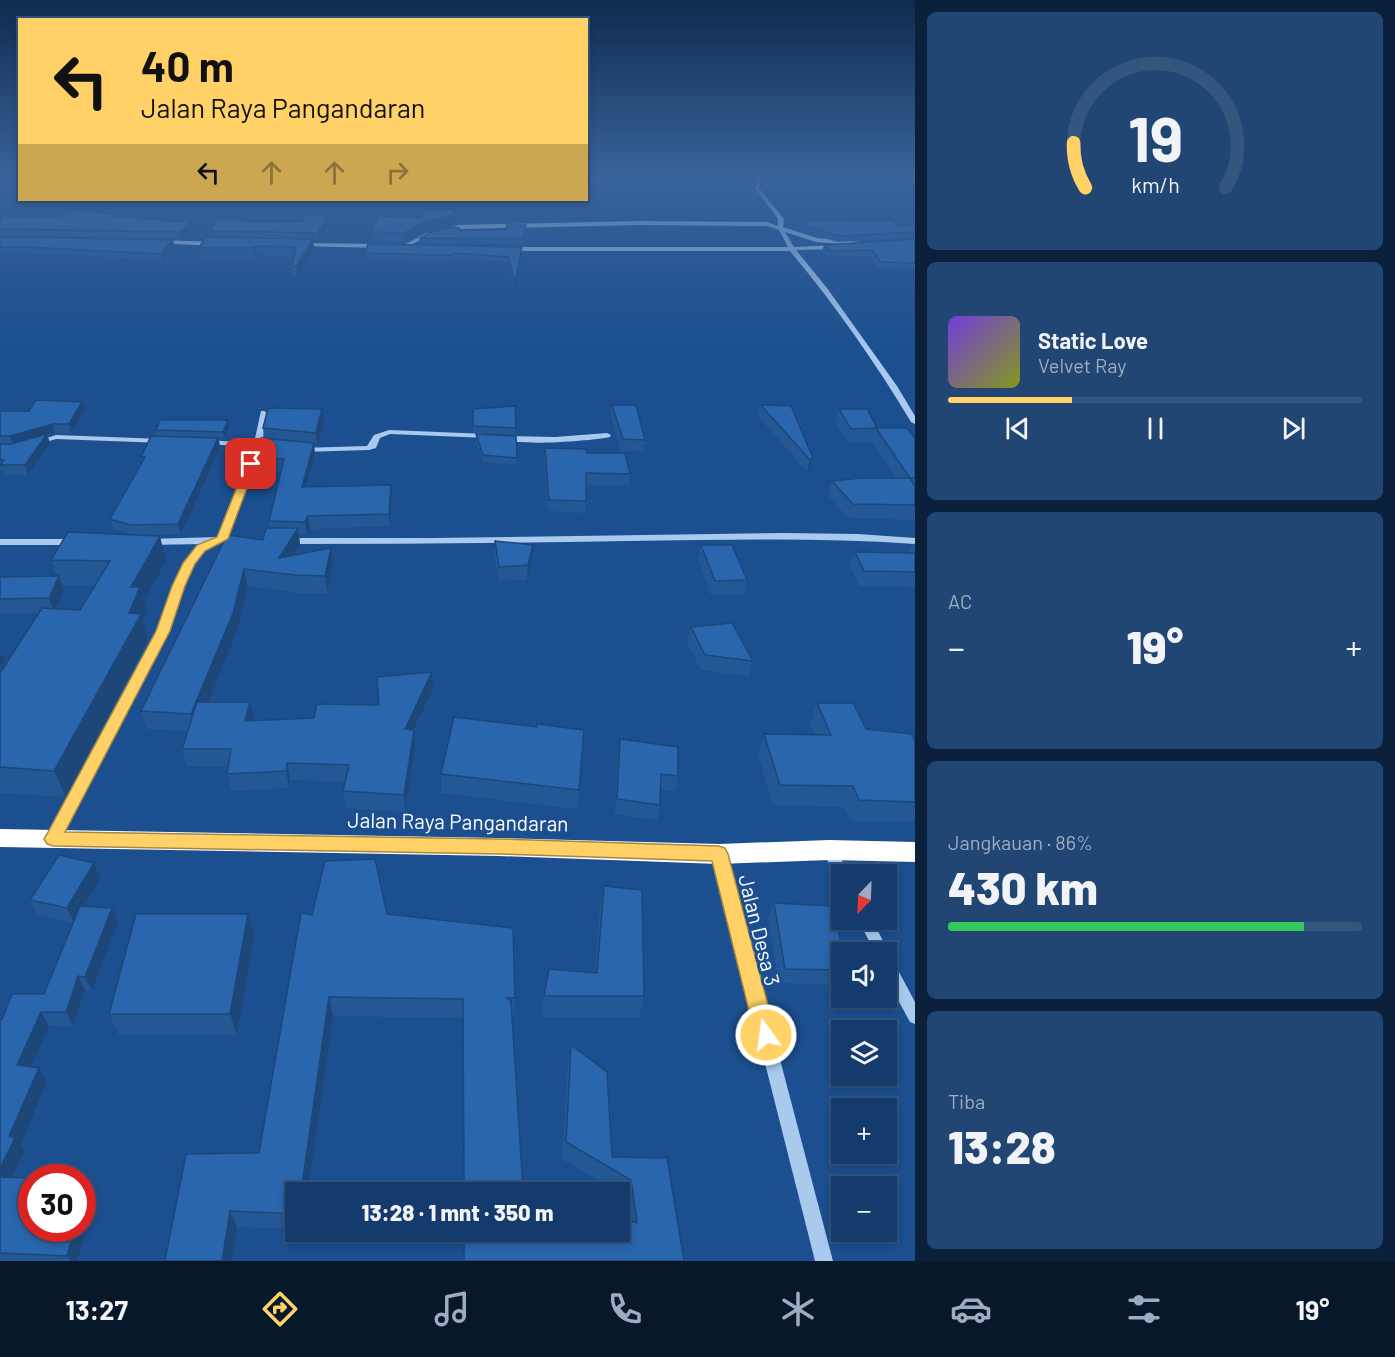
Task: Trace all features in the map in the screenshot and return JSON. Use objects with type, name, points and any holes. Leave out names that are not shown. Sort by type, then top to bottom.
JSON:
[{"type":"highway","name":"Jalan Raya Pangandaran","points":[[0,838],[499,847],[719,854],[829,850],[915,852]]},
{"type":"street","points":[[405,246],[432,233]]},
{"type":"street","points":[[783,233],[792,249],[825,289],[893,386],[915,422]]},
{"type":"street","points":[[505,249],[792,249],[864,244],[823,242],[797,233]]},
{"type":"street","points":[[150,242],[226,244]]},
{"type":"street","points":[[295,245],[384,246]]},
{"type":"street","points":[[394,246],[416,247]]},
{"type":"street","points":[[53,839],[163,631],[178,586],[189,563],[201,548],[222,539],[258,445],[264,413]]},
{"type":"street","points":[[293,449],[317,451],[369,448],[373,446],[377,437],[389,432],[517,439],[590,438],[608,435]]},
{"type":"street","points":[[23,447],[56,437],[177,441]]},
{"type":"street","points":[[200,442],[281,447]]},
{"type":"street","points":[[277,540],[432,541],[784,536],[858,537],[915,541]]},
{"type":"street","points":[[134,542],[255,540]]},
{"type":"street","points":[[0,542],[87,542]]},
{"type":"street","points":[[829,850],[836,864]]},
{"type":"street","name":"Jalan Desa 3","points":[[719,854],[824,1261]]},
{"type":"street","points":[[897,983],[915,1017]]},
{"type":"building","points":[[429,233],[524,233],[523,239],[420,238]]},
{"type":"building","points":[[829,233],[899,233],[840,236]]},
{"type":"building","points":[[0,237],[173,240],[161,254],[0,247]]},
{"type":"building","points":[[205,237],[313,239],[296,267],[292,265],[296,247],[199,248]]},
{"type":"building","points":[[915,239],[915,263],[881,262],[872,250],[829,251],[824,245]]},
{"type":"building","points":[[368,244],[522,247],[515,283],[508,257],[453,253],[453,255],[434,255],[365,253]]},
{"type":"building","points":[[36,400],[82,402],[69,424],[53,424],[10,436],[0,436],[0,411],[29,411]]},
{"type":"building","points":[[612,405],[636,405],[645,440],[623,439]]},
{"type":"building","points":[[761,405],[791,406],[813,458],[810,460]]},
{"type":"building","points":[[515,406],[516,428],[473,426],[473,409]]},
{"type":"building","points":[[268,408],[322,409],[316,433],[263,428]]},
{"type":"building","points":[[839,409],[867,409],[877,428],[907,428],[915,438],[915,478],[910,478],[876,428],[851,429]]},
{"type":"building","points":[[160,420],[228,420],[223,432],[156,430]]},
{"type":"building","points":[[47,434],[25,465],[0,465],[4,460],[0,460],[0,444],[11,444]]},
{"type":"building","points":[[476,434],[516,436],[517,458],[483,455]]},
{"type":"building","points":[[151,436],[218,438],[178,524],[131,525],[110,519],[145,457],[141,457]]},
{"type":"building","points":[[261,438],[314,443],[302,487],[391,485],[389,514],[308,516],[305,522],[269,521],[284,459],[253,458]]},
{"type":"building","points":[[545,448],[586,449],[587,453],[625,453],[630,474],[586,473],[586,501],[549,500]]},
{"type":"building","points":[[861,478],[910,478],[915,486],[915,505],[853,504],[832,481]]},
{"type":"building","points":[[266,528],[298,528],[279,558],[331,548],[325,576],[244,569],[233,613],[191,714],[141,711],[227,535],[263,540]]},
{"type":"building","points":[[68,532],[160,536],[131,587],[140,587],[129,613],[141,614],[54,771],[0,767],[0,673],[42,608],[80,610],[110,561],[51,560]]},
{"type":"building","points":[[495,541],[533,545],[528,565],[499,567]]},
{"type":"building","points":[[701,545],[732,545],[747,580],[715,581]]},
{"type":"building","points":[[855,552],[915,553],[915,572],[864,571]]},
{"type":"building","points":[[59,576],[49,598],[0,599],[0,577]]},
{"type":"building","points":[[732,623],[753,661],[705,655],[691,627]]},
{"type":"building","points":[[432,672],[405,729],[414,730],[404,795],[343,791],[349,765],[287,763],[286,771],[227,774],[231,749],[182,749],[197,702],[250,702],[245,721],[314,718],[317,704],[379,705],[377,677]]},
{"type":"building","points":[[817,703],[853,703],[866,729],[912,734],[915,741],[915,802],[859,800],[853,786],[780,785],[764,734],[831,735]]},
{"type":"building","points":[[454,717],[584,730],[579,790],[441,774]]},
{"type":"building","points":[[620,739],[678,747],[678,776],[661,774],[660,805],[617,799]]},
{"type":"building","points":[[59,855],[94,863],[67,908],[30,900]]},
{"type":"building","points":[[375,859],[387,914],[513,928],[515,998],[507,998],[511,1001],[523,1182],[464,1182],[463,999],[329,997],[302,1182],[285,1182],[285,1214],[230,1211],[222,1261],[165,1261],[186,1154],[259,1153],[301,913],[312,915],[325,861]]},
{"type":"building","points":[[604,886],[642,890],[644,996],[544,996],[549,969],[597,973]]},
{"type":"building","points":[[774,903],[831,906],[831,930],[838,930],[841,942],[831,942],[831,970],[785,969]]},
{"type":"building","points":[[80,906],[112,908],[85,977],[78,976],[66,1012],[41,1012],[17,1065],[39,1068],[9,1136],[15,1138],[0,1168],[0,1019],[2,1019],[12,994],[44,994]]},
{"type":"building","points":[[136,914],[248,914],[230,1014],[109,1014]]},
{"type":"building","points":[[571,1045],[607,1072],[612,1157],[667,1158],[684,1261],[464,1261],[464,1242],[630,1242],[630,1221],[637,1223],[631,1180],[566,1142]]},
{"type":"building","points":[[0,1177],[18,1178],[18,1242],[71,1242],[67,1256],[0,1253]]},
{"type":"route","points":[[251,464],[222,539],[201,548],[189,563],[178,586],[163,631],[53,839],[499,847],[719,854],[766,1035]]}]
